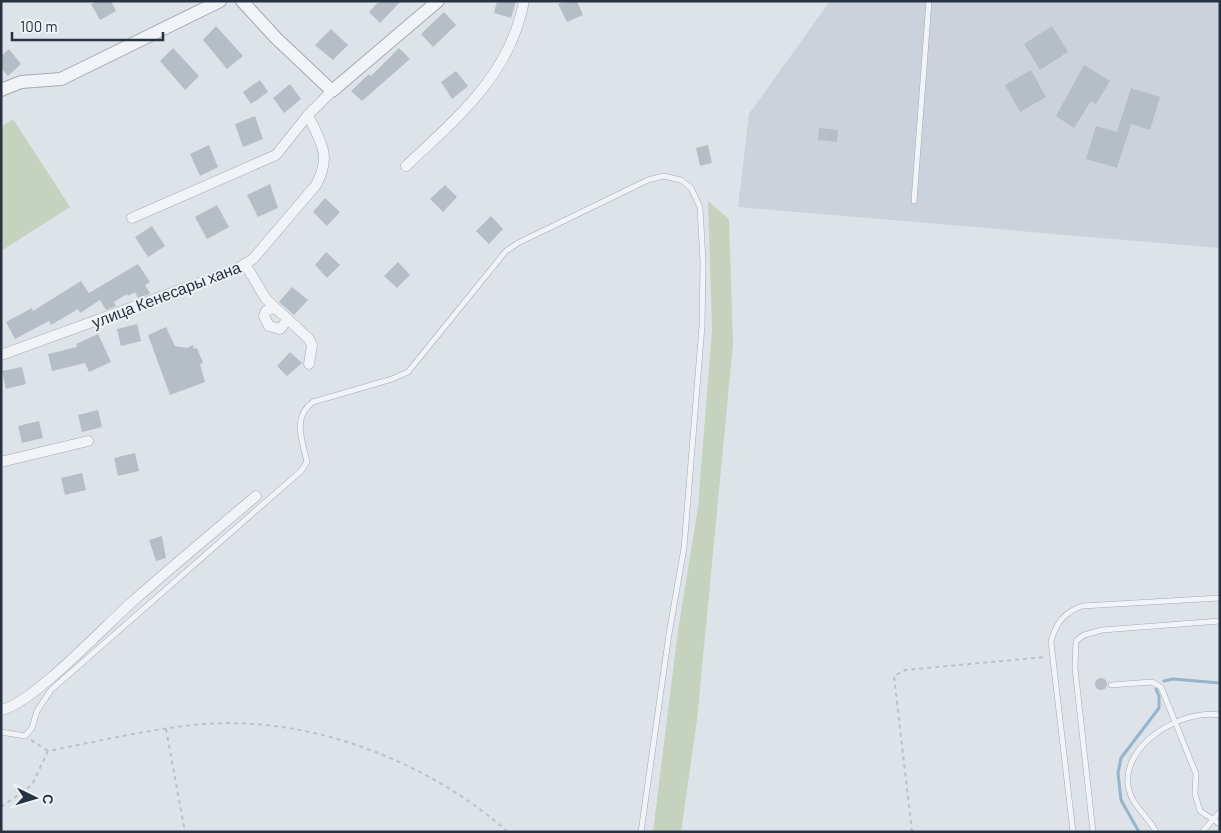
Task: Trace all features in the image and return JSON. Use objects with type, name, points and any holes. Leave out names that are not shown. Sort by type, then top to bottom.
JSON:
[{"type":"street","points":[[1,90],[21,82],[61,79],[220,1]]},
{"type":"street","points":[[242,1],[276,38],[332,92]]},
{"type":"street","points":[[132,218],[276,155],[308,115],[332,92],[438,1]]},
{"type":"street","points":[[406,166],[467,109],[496,74],[519,26],[524,1]]},
{"type":"street","name":"улица Кенесары хана","points":[[1,355],[235,270],[253,259],[316,185],[323,171],[324,150],[308,115]]},
{"type":"street","points":[[245,264],[266,299],[288,318],[312,345],[309,364]]},
{"type":"street","points":[[275,308],[266,311],[264,316],[269,326],[280,329],[288,318]]},
{"type":"street","points":[[1,462],[88,441]]},
{"type":"street","points":[[1,710],[24,698],[69,661],[131,603],[256,496]]},
{"type":"lane","points":[[914,201],[929,1]]},
{"type":"lane","points":[[1,732],[25,736],[32,728],[37,711],[51,690],[301,471],[307,462],[299,421],[305,407],[313,402],[392,379],[408,372],[506,252],[518,243],[648,180],[663,176],[681,180],[691,188],[700,207],[703,262],[702,317],[684,548],[669,634],[642,832]]},
{"type":"lane","points":[[1073,832],[1050,642],[1054,629],[1070,610],[1082,606],[1220,598]]},
{"type":"lane","points":[[1093,832],[1075,668],[1076,641],[1084,635],[1102,630],[1220,621]]},
{"type":"lane","points":[[1111,685],[1157,684],[1165,693],[1196,774],[1197,803],[1200,811],[1220,824]]},
{"type":"lane","points":[[1156,832],[1152,824],[1137,807],[1129,792],[1127,778],[1130,763],[1139,750],[1157,732],[1193,715],[1209,713],[1220,715]]},
{"type":"lane","points":[[1202,832],[1220,812]]},
{"type":"path","points":[[912,832],[894,676],[905,670],[1052,656]]},
{"type":"path","points":[[25,736],[48,751],[166,729],[206,724],[249,724],[308,732],[370,749],[428,775],[486,812],[508,832]]},
{"type":"path","points":[[166,729],[186,832]]},
{"type":"path","points":[[1,807],[32,785],[48,751]]},
{"type":"shaded area","points":[[830,1],[1220,1],[1220,248],[738,207],[749,114]]},
{"type":"green space","points":[[13,119],[70,207],[1,251],[1,127]]},
{"type":"green space","points":[[708,201],[729,219],[733,344],[697,720],[681,832],[653,832],[678,631],[698,507],[712,329]]},
{"type":"building","points":[[97,1],[111,1],[116,11],[100,20],[91,4]]},
{"type":"building","points":[[379,1],[401,1],[380,23],[369,12]]},
{"type":"building","points":[[497,1],[516,1],[511,18],[494,13]]},
{"type":"building","points":[[565,1],[577,1],[583,15],[567,22],[558,4]]},
{"type":"building","points":[[444,12],[456,25],[433,47],[421,34]]},
{"type":"building","points":[[216,26],[243,56],[227,69],[203,40]]},
{"type":"building","points":[[1052,26],[1068,52],[1040,70],[1024,44]]},
{"type":"building","points":[[331,29],[348,45],[333,60],[315,45]]},
{"type":"building","points":[[173,48],[199,76],[185,90],[160,61]]},
{"type":"building","points":[[399,48],[410,59],[362,101],[351,91],[369,74],[371,76]]},
{"type":"building","points":[[9,49],[21,64],[8,76],[1,68],[1,56]]},
{"type":"building","points":[[1084,65],[1110,81],[1096,104],[1091,101],[1074,128],[1056,116]]},
{"type":"building","points":[[1031,70],[1046,97],[1020,112],[1005,85]]},
{"type":"building","points":[[456,71],[468,86],[452,99],[441,82]]},
{"type":"building","points":[[260,80],[268,92],[251,104],[243,92]]},
{"type":"building","points":[[290,84],[301,99],[284,113],[273,98]]},
{"type":"building","points":[[1131,88],[1160,97],[1150,130],[1131,124],[1117,168],[1086,159],[1096,126],[1117,132]]},
{"type":"building","points":[[255,116],[263,139],[243,147],[235,124]]},
{"type":"building","points":[[819,128],[838,130],[837,142],[818,140]]},
{"type":"building","points":[[209,145],[218,167],[200,176],[190,154]]},
{"type":"building","points":[[708,145],[712,163],[700,166],[696,148]]},
{"type":"building","points":[[270,184],[278,208],[258,217],[247,195]]},
{"type":"building","points":[[445,185],[457,197],[443,212],[430,199]]},
{"type":"building","points":[[325,198],[340,212],[327,226],[313,212]]},
{"type":"building","points":[[217,205],[229,227],[207,239],[195,217]]},
{"type":"building","points":[[491,216],[503,229],[489,244],[476,231]]},
{"type":"building","points":[[152,226],[165,246],[148,257],[135,237]]},
{"type":"building","points":[[326,252],[340,265],[327,278],[315,265]]},
{"type":"building","points":[[398,262],[410,275],[397,288],[384,276]]},
{"type":"building","points":[[138,264],[150,282],[145,285],[150,293],[147,295],[138,298],[135,292],[128,296],[127,294],[114,302],[116,306],[106,310],[100,300],[80,313],[78,309],[51,325],[49,321],[15,339],[6,322],[32,308],[33,311],[81,281],[89,293]]},
{"type":"building","points":[[292,287],[308,300],[294,315],[279,302]]},
{"type":"building","points":[[137,324],[141,341],[121,346],[117,329]]},
{"type":"building","points":[[166,327],[175,346],[187,348],[193,345],[194,349],[197,348],[203,363],[200,364],[205,382],[170,395],[148,335]]},
{"type":"building","points":[[98,334],[111,362],[89,372],[85,363],[52,371],[48,354],[77,347],[76,344]]},
{"type":"building","points":[[290,352],[302,363],[287,376],[277,366]]},
{"type":"building","points":[[22,367],[26,384],[6,389],[2,371]]},
{"type":"building","points":[[98,410],[102,427],[82,432],[78,415]]},
{"type":"building","points":[[39,421],[43,438],[22,443],[18,426]]},
{"type":"building","points":[[135,453],[139,471],[118,476],[114,458]]},
{"type":"building","points":[[82,473],[86,490],[65,495],[61,478]]},
{"type":"building","points":[[162,536],[166,558],[156,561],[149,540]]},
{"type":"building","points":[[1103,678],[1106,679],[1106,689],[1099,690],[1096,689],[1095,682],[1096,679]]},
{"type":"waterway","points":[[1164,681],[1173,679],[1220,683]]},
{"type":"waterway","points":[[1139,832],[1121,800],[1118,773],[1121,758],[1159,708],[1159,696],[1156,689]]}]
